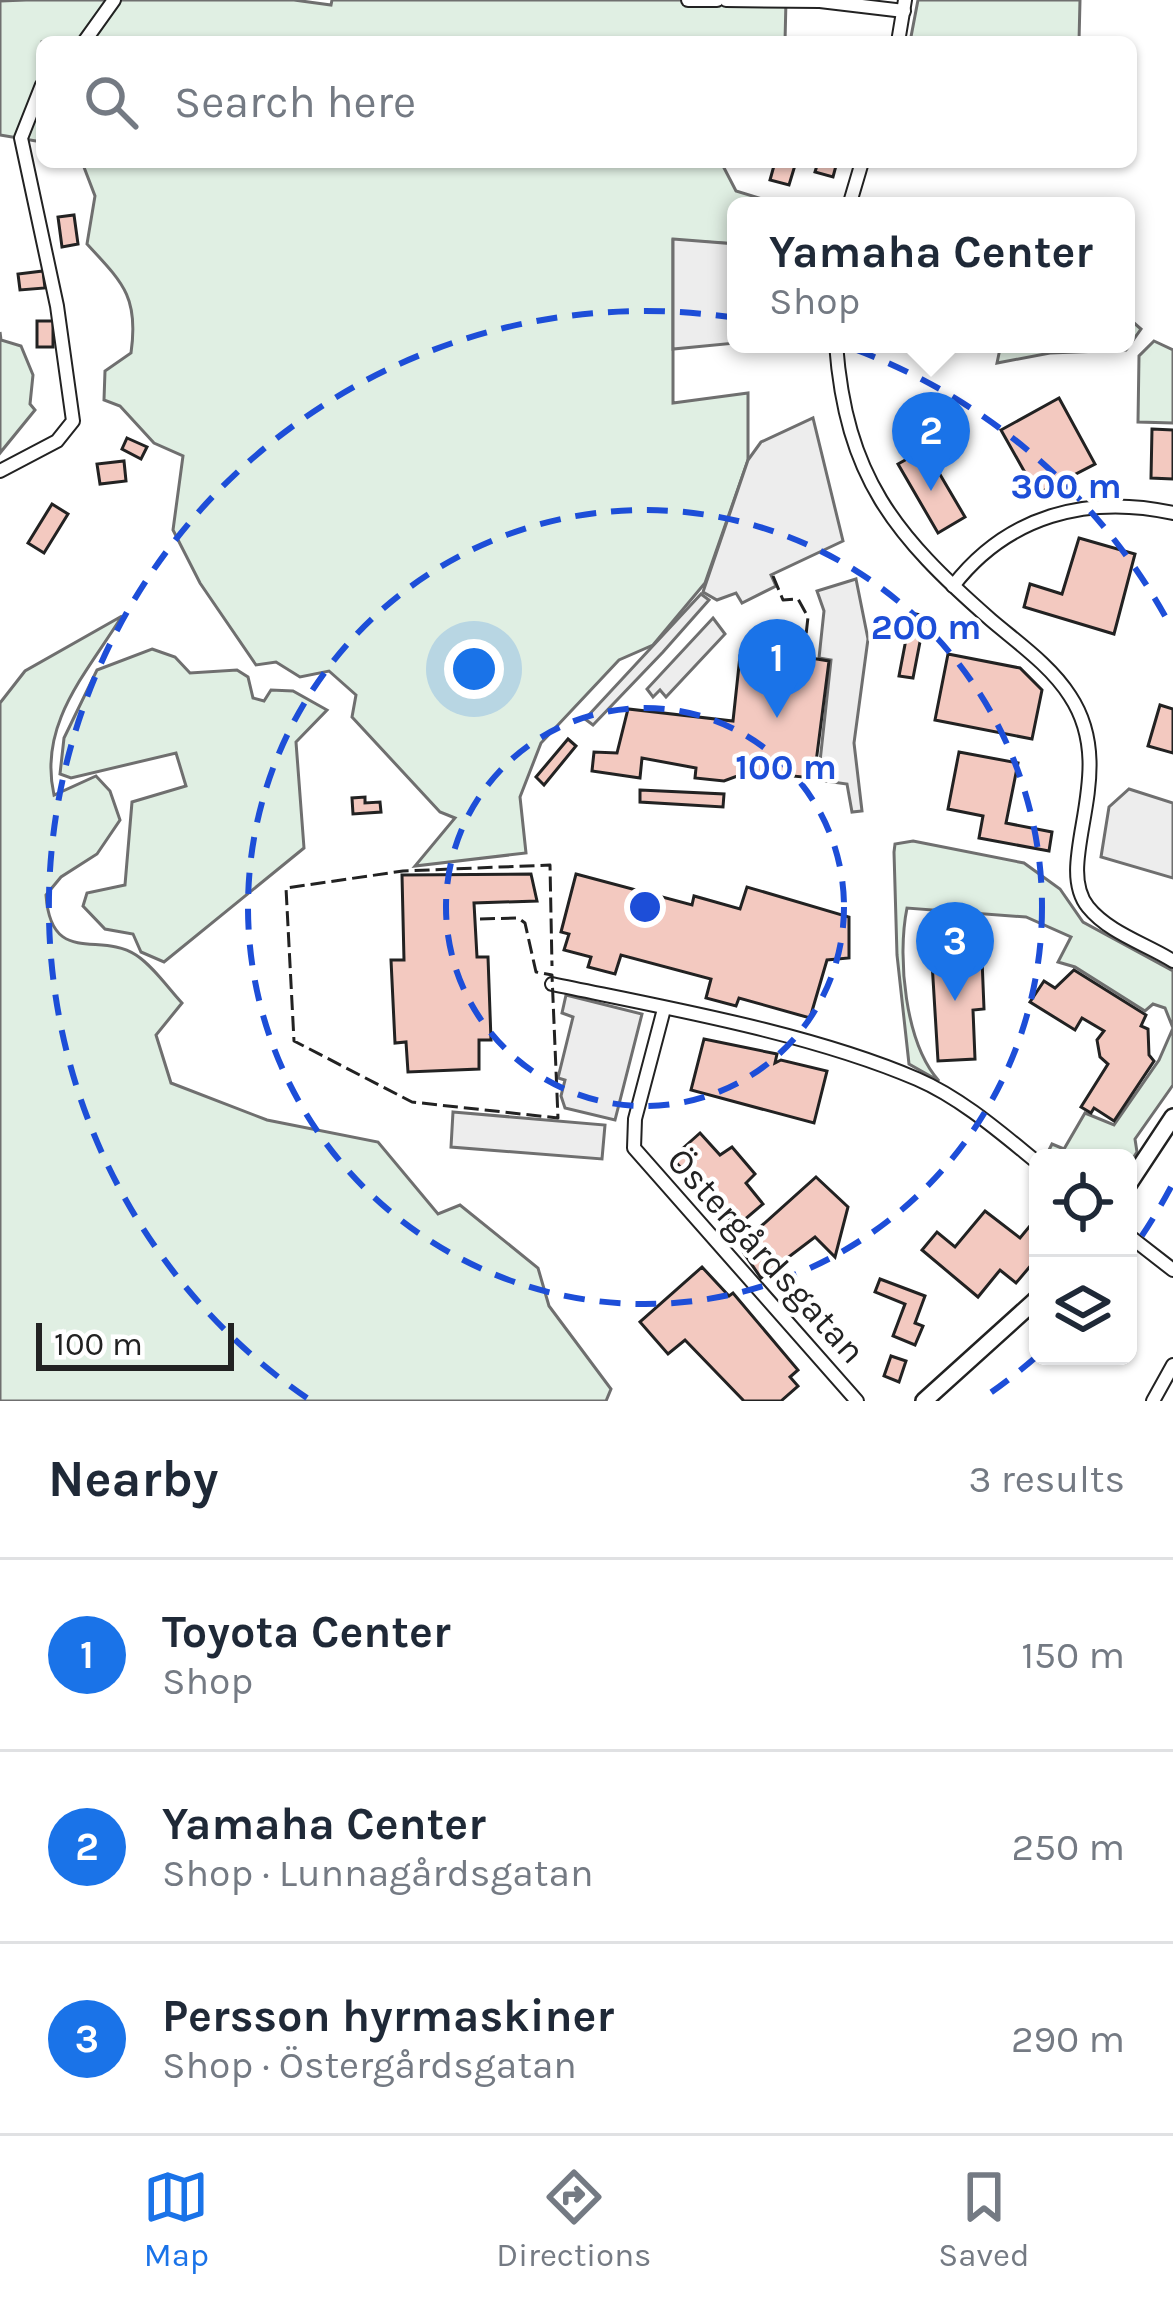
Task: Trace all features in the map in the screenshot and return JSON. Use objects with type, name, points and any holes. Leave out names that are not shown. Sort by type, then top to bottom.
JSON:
[{"type":"street","points":[[87,36],[114,0]]},
{"type":"street","points":[[688,0],[905,6],[899,36]]},
{"type":"street","points":[[0,471],[57,441],[74,421],[57,305],[21,138],[36,100]]},
{"type":"street","points":[[852,197],[860,168]]},
{"type":"street","points":[[837,353],[846,420],[868,485],[898,531],[1060,683],[1081,716],[1093,773],[1077,856],[1081,896],[1096,915],[1173,957]]},
{"type":"street","points":[[953,586],[1002,537],[1041,518],[1105,505],[1173,513]]},
{"type":"street","points":[[552,984],[664,1009],[920,1080],[961,1104],[1029,1156]]},
{"type":"street","name":"Östergårdsgatan","points":[[664,1009],[635,1119],[634,1148],[856,1401]]},
{"type":"street","points":[[1137,1171],[1173,1117]]},
{"type":"street","points":[[1137,1242],[1173,1270]]},
{"type":"street","points":[[924,1401],[1029,1306]]},
{"type":"street","points":[[1153,1401],[1173,1365]]},
{"type":"green space","points":[[294,0],[331,5],[332,0],[786,0],[785,36],[36,36],[36,141],[0,135],[0,1]]},
{"type":"green space","points":[[918,0],[1080,0],[1079,36],[911,36]]},
{"type":"green space","points":[[84,168],[724,168],[736,191],[756,197],[727,197],[727,243],[673,240],[673,403],[748,393],[748,460],[705,583],[653,645],[619,660],[541,743],[520,797],[526,853],[415,866],[455,818],[440,812],[352,717],[356,695],[329,671],[300,677],[276,662],[256,665],[200,583],[173,530],[183,456],[154,443],[120,406],[104,400],[105,371],[131,353],[133,318],[119,281],[87,244],[95,196]]},
{"type":"green space","points":[[0,332],[1,340],[21,346],[33,375],[30,404],[35,410],[0,453]]},
{"type":"green space","points":[[1154,341],[1173,350],[1173,423],[1138,422],[1139,356]]},
{"type":"green space","points":[[999,353],[1050,353],[997,363]]},
{"type":"green space","points":[[122,616],[68,701],[53,745],[54,795],[96,776],[110,791],[120,820],[97,854],[61,877],[46,895],[57,931],[79,943],[122,948],[136,955],[182,1003],[156,1035],[171,1083],[267,1120],[378,1142],[438,1214],[460,1205],[538,1268],[549,1306],[611,1389],[606,1401],[0,1401],[0,703],[25,671]]},
{"type":"green space","points":[[152,649],[175,657],[190,673],[237,670],[248,677],[253,698],[264,701],[271,690],[293,691],[327,710],[296,742],[304,848],[164,962],[141,952],[133,934],[105,929],[83,906],[87,893],[125,885],[132,802],[186,786],[176,753],[71,778],[60,774],[64,738],[97,670]]},
{"type":"green space","points":[[913,841],[1024,863],[1060,889],[1083,922],[1173,971],[1173,1028],[1165,1008],[1153,1004],[1145,1011],[1075,967],[1058,962],[1071,937],[1026,917],[907,908],[906,999],[918,1045],[939,1081],[909,1064],[897,955],[894,852],[895,844]]},
{"type":"green space","points":[[1173,1028],[1173,1085],[1135,1139],[1137,1149],[1064,1149],[1085,1113],[1114,1125],[1159,1060]]},
{"type":"shaded area","points":[[673,239],[727,243],[727,344],[673,349]]},
{"type":"shaded area","points":[[813,418],[843,541],[771,575],[776,586],[742,603],[736,593],[717,600],[703,592],[748,460],[761,442]]},
{"type":"shaded area","points":[[856,579],[868,639],[854,743],[862,811],[852,812],[847,784],[818,780],[831,660],[819,658],[824,611],[817,591]]},
{"type":"shaded area","points":[[701,594],[709,600],[663,652],[593,725],[585,719]]},
{"type":"shaded area","points":[[713,618],[725,634],[666,697],[660,690],[653,697],[647,689]]},
{"type":"shaded area","points":[[1129,789],[1173,803],[1173,878],[1101,857],[1109,807]]},
{"type":"shaded area","points":[[566,995],[642,1014],[615,1120],[565,1108],[561,1096],[565,1080],[558,1078],[573,1017],[562,1013]]},
{"type":"shaded area","points":[[453,1112],[605,1125],[602,1159],[451,1147]]},
{"type":"building","points":[[773,168],[794,168],[789,185],[770,180]]},
{"type":"building","points":[[816,168],[835,168],[833,177],[815,172]]},
{"type":"building","points":[[74,215],[78,244],[62,247],[58,217]]},
{"type":"building","points":[[43,271],[45,288],[20,290],[18,274]]},
{"type":"building","points":[[37,321],[53,321],[53,347],[37,347]]},
{"type":"building","points":[[1059,398],[1095,464],[1037,494],[1001,430]]},
{"type":"building","points":[[1152,429],[1173,430],[1173,479],[1151,478]]},
{"type":"building","points":[[127,438],[147,447],[141,459],[122,449]]},
{"type":"building","points":[[925,449],[965,517],[938,533],[898,464]]},
{"type":"building","points":[[124,461],[126,481],[100,484],[97,464]]},
{"type":"building","points":[[52,504],[68,514],[44,553],[28,543]]},
{"type":"building","points":[[1079,538],[1135,554],[1114,634],[1024,607],[1030,584],[1062,594]]},
{"type":"building","points":[[911,613],[925,616],[913,678],[899,676]]},
{"type":"building","points":[[762,650],[829,661],[814,778],[748,772],[724,781],[695,778],[696,768],[642,758],[640,778],[592,771],[594,752],[617,753],[628,709],[733,721],[740,656],[761,659]]},
{"type":"building","points":[[948,654],[1020,668],[1042,690],[1032,739],[935,720]]},
{"type":"building","points":[[1160,705],[1173,709],[1173,753],[1148,746]]},
{"type":"building","points":[[568,739],[576,746],[544,785],[536,777]]},
{"type":"building","points":[[959,752],[1018,763],[1006,823],[1052,832],[1049,851],[979,838],[983,816],[948,809]]},
{"type":"building","points":[[640,790],[724,794],[723,807],[640,802]]},
{"type":"building","points":[[365,797],[365,803],[380,802],[381,812],[353,814],[352,798]]},
{"type":"building","points":[[531,874],[537,901],[474,903],[477,957],[488,957],[491,1040],[479,1040],[479,1069],[408,1072],[406,1042],[395,1043],[391,960],[404,960],[402,875]]},
{"type":"building","points":[[576,874],[692,905],[694,896],[740,909],[747,887],[849,917],[849,958],[827,960],[810,1018],[739,998],[736,1006],[706,998],[711,979],[621,955],[615,974],[588,967],[591,957],[564,950],[569,934],[561,932]]},
{"type":"building","points":[[982,959],[984,1009],[973,1010],[975,1059],[938,1061],[932,962]]},
{"type":"building","points":[[1074,970],[1146,1015],[1141,1026],[1148,1029],[1149,1055],[1154,1061],[1114,1121],[1094,1108],[1091,1113],[1081,1107],[1108,1064],[1100,1057],[1097,1040],[1104,1031],[1082,1018],[1075,1030],[1030,1002],[1044,981],[1055,988]]},
{"type":"building","points":[[704,1039],[777,1054],[775,1063],[781,1060],[827,1071],[814,1123],[691,1090]]},
{"type":"building","points":[[700,1133],[720,1155],[732,1147],[755,1174],[746,1183],[763,1204],[736,1227],[672,1158]]},
{"type":"building","points":[[816,1177],[848,1207],[835,1257],[815,1237],[761,1278],[739,1246]]},
{"type":"building","points":[[985,1211],[1020,1238],[1029,1227],[1029,1268],[1016,1283],[1000,1270],[978,1297],[922,1250],[937,1232],[955,1247]]},
{"type":"building","points":[[702,1267],[729,1296],[733,1293],[798,1370],[790,1377],[798,1386],[781,1401],[744,1401],[685,1340],[668,1354],[640,1322]]},
{"type":"building","points":[[880,1279],[925,1296],[915,1323],[923,1326],[915,1345],[893,1336],[905,1304],[875,1292]]},
{"type":"building","points":[[891,1356],[906,1361],[899,1382],[884,1376]]},
{"type":"fence","points":[[773,576],[783,600],[798,599],[808,617],[804,653]]},
{"type":"fence","points":[[480,919],[518,918],[525,923],[536,972],[552,975],[558,1118],[412,1102],[294,1041],[286,888],[403,871],[550,865],[552,966]]},
{"type":"place","name":"Yamaha Center","points":[[931,491]]},
{"type":"place","name":"Toyota Center","points":[[777,718]]},
{"type":"place","name":"Persson hyrmaskiner","points":[[955,1001]]}]
